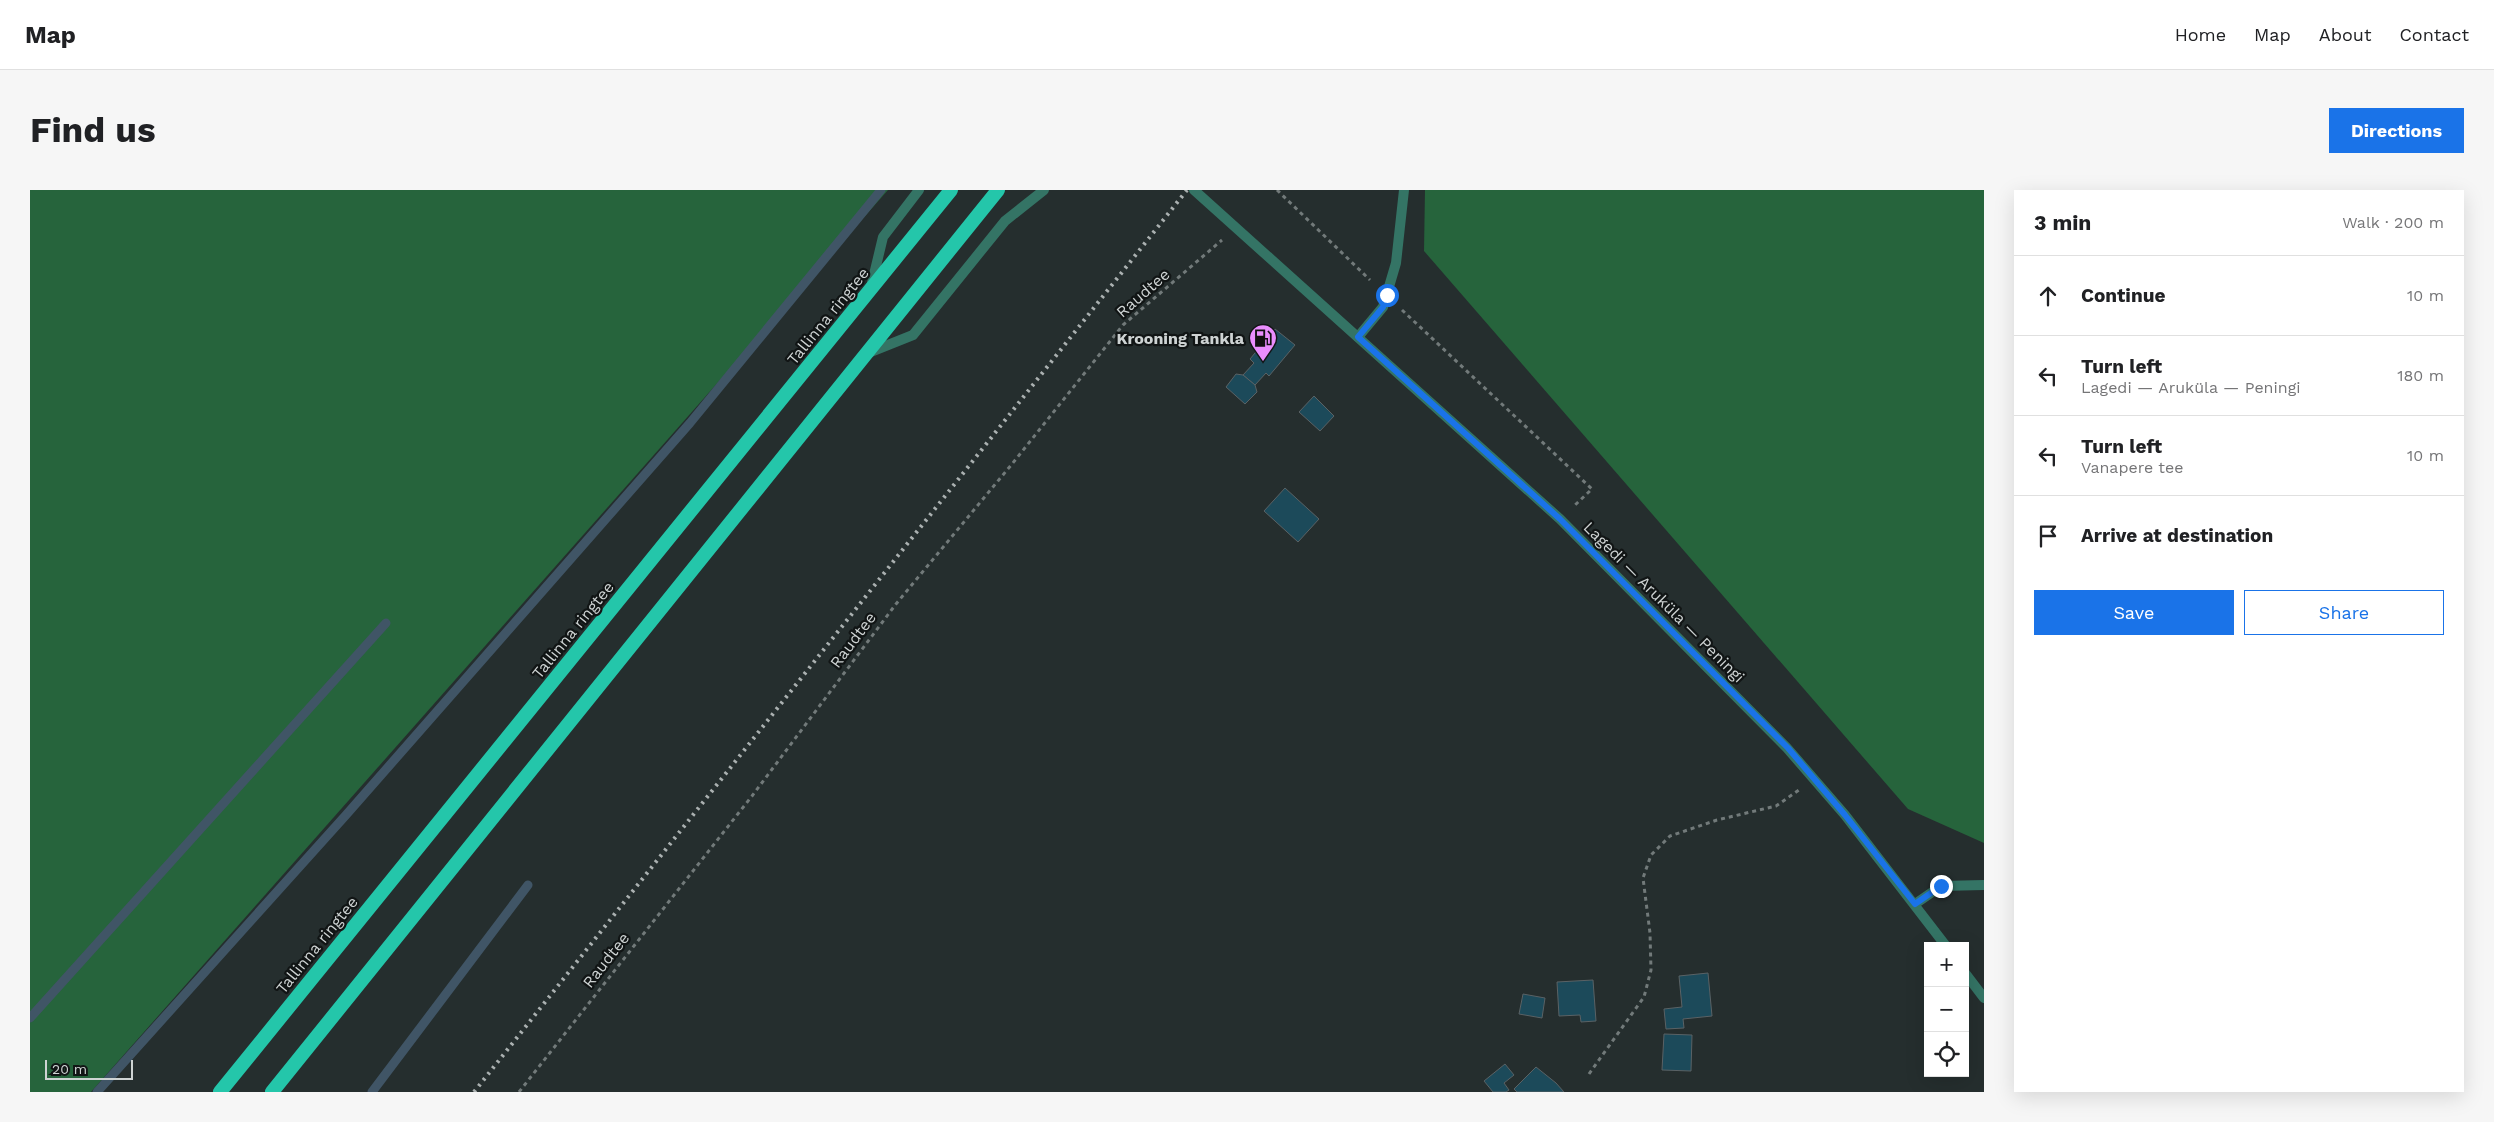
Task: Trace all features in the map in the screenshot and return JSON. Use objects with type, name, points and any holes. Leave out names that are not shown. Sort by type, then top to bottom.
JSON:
[{"type":"highway","name":"Tallinna ringtee","points":[[220,1092],[951,190]]},
{"type":"highway","points":[[272,1092],[998,190]]},
{"type":"street","points":[[870,291],[882,236],[919,190]]},
{"type":"street","points":[[865,354],[913,335],[1005,221],[1044,190]]},
{"type":"street","name":"Lagedi — Aruküla — Peningi","points":[[1194,190],[1560,519],[1788,748],[1915,904],[1943,942]]},
{"type":"street","points":[[1358,337],[1383,307],[1387,295],[1396,263],[1404,190]]},
{"type":"street","points":[[1915,904],[1941,886],[1984,884]]},
{"type":"street","points":[[1969,978],[1984,998]]},
{"type":"path","points":[[1277,190],[1592,489],[1560,519]]},
{"type":"path","name":"Raudtee","points":[[518,1092],[752,796],[896,604],[1123,326],[1235,228]]},
{"type":"path","points":[[1589,1074],[1644,997],[1651,970],[1650,933],[1643,878],[1652,855],[1670,836],[1717,820],[1776,806],[1814,779]]},
{"type":"green space","points":[[30,190],[888,190],[91,1092],[30,1092]]},
{"type":"green space","points":[[1425,190],[1984,190],[1984,843],[1908,809],[1424,251]]},
{"type":"building","points":[[1275,329],[1295,345],[1269,376],[1266,373],[1255,385],[1243,375],[1254,363],[1250,359]]},
{"type":"building","points":[[1236,374],[1243,375],[1255,385],[1257,392],[1245,404],[1226,387]]},
{"type":"building","points":[[1314,396],[1334,416],[1320,431],[1299,412]]},
{"type":"building","points":[[1285,488],[1319,519],[1298,542],[1264,511]]},
{"type":"building","points":[[1708,973],[1712,1016],[1683,1019],[1684,1028],[1666,1029],[1664,1009],[1682,1007],[1679,976]]},
{"type":"building","points":[[1593,980],[1596,1021],[1581,1022],[1580,1015],[1559,1016],[1557,982]]},
{"type":"building","points":[[1523,994],[1545,998],[1542,1018],[1519,1014]]},
{"type":"building","points":[[1664,1034],[1692,1035],[1691,1071],[1662,1070]]},
{"type":"building","points":[[1505,1064],[1514,1075],[1504,1083],[1509,1090],[1506,1092],[1493,1092],[1484,1081]]},
{"type":"building","points":[[1536,1067],[1564,1092],[1517,1092],[1514,1089]]},
{"type":"waterway","points":[[97,1092],[346,815],[690,423],[881,190]]},
{"type":"waterway","points":[[30,1018],[386,623]]},
{"type":"waterway","points":[[372,1092],[528,885]]},
{"type":"railway","points":[[474,1092],[1187,190]]},
{"type":"place","name":"Krooning Tankla","points":[[1263,362]]},
{"type":"route","points":[[1387,295],[1383,307],[1358,337],[1560,519],[1788,748],[1845,815],[1915,904],[1941,886]]}]
